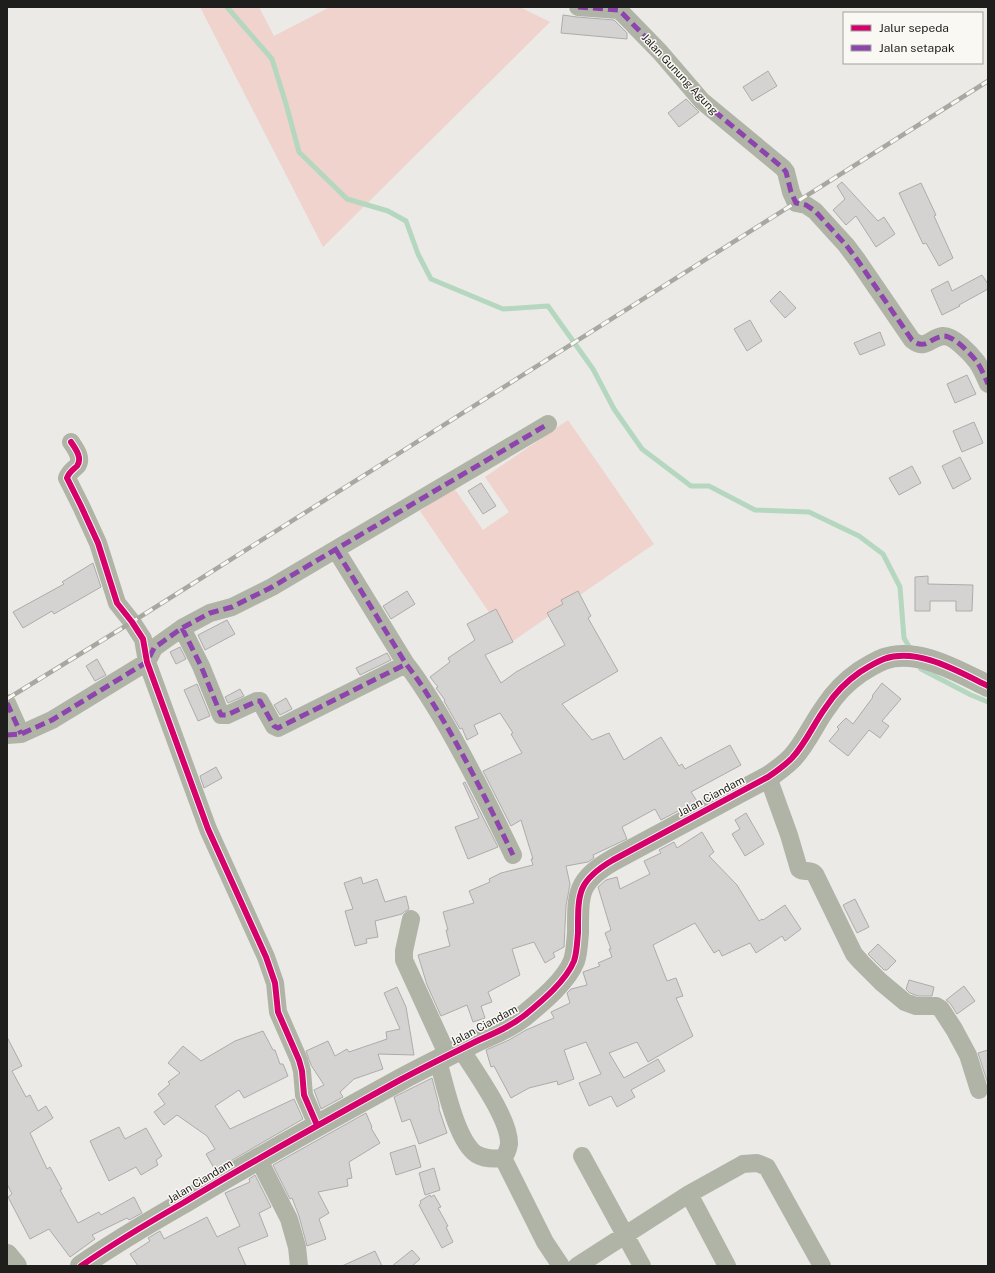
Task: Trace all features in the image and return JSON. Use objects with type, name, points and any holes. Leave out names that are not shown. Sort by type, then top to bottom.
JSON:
[{"type":"street","name":"Jalan Gunung Agung","points":[[578,7],[618,10],[623,14],[660,52],[702,101],[783,168],[786,172],[791,192],[796,203],[806,205],[815,211],[846,245],[912,340],[918,345],[924,345],[943,336],[952,338],[977,362],[988,384]]},
{"type":"street","points":[[7,703],[14,734],[52,720],[147,662],[154,648],[182,628],[210,613],[232,607],[272,587],[548,424]]},
{"type":"street","points":[[71,442],[77,453],[79,462],[68,473],[67,478],[98,543],[117,603],[143,639],[147,662],[208,829],[266,957],[275,983],[278,1012],[299,1060],[302,1071],[304,1095],[317,1125]]},
{"type":"street","points":[[336,550],[461,750],[513,855]]},
{"type":"street","points":[[182,628],[201,666],[221,715],[227,715],[260,701],[274,726],[278,728],[406,664]]},
{"type":"street","name":"Jalan Ciandam","points":[[81,1266],[258,1158],[449,1055],[517,1021],[547,996],[568,972],[575,958],[578,910],[581,890],[589,876],[597,869],[768,777],[783,766],[793,757],[803,744],[826,706],[839,690],[873,664],[884,659],[910,656],[938,663],[988,686]]},
{"type":"street","points":[[768,777],[789,835],[799,869],[802,871],[812,871],[815,874],[854,954],[881,982],[905,1002],[916,1006],[936,1006],[941,1009],[954,1029],[968,1056],[979,1090]]},
{"type":"street","points":[[412,919],[404,951],[404,960],[449,1055],[501,1114],[509,1143],[508,1152],[503,1158],[493,1160],[476,1154],[466,1142],[457,1125],[449,1055]]},
{"type":"street","points":[[582,1156],[642,1266]]},
{"type":"street","points":[[258,1158],[289,1219],[297,1247],[299,1266]]},
{"type":"street","points":[[503,1158],[545,1242],[561,1266]]},
{"type":"street","points":[[577,1266],[690,1194],[743,1164],[757,1164],[767,1167],[822,1266]]},
{"type":"street","points":[[690,1194],[727,1266]]},
{"type":"street","points":[[7,1255],[16,1266]]},
{"type":"shaded area","points":[[200,7],[259,7],[274,36],[330,7],[520,7],[550,22],[323,247]]},
{"type":"shaded area","points":[[568,420],[654,544],[510,643],[420,511],[454,488],[483,530],[509,512],[485,477]]},
{"type":"building","points":[[563,15],[614,20],[627,33],[627,39],[561,33]]},
{"type":"building","points":[[768,71],[777,86],[752,101],[743,87]]},
{"type":"building","points":[[686,99],[699,112],[679,127],[668,113]]},
{"type":"building","points":[[842,182],[878,221],[884,217],[895,234],[876,247],[856,216],[846,225],[833,210],[845,199],[837,186]]},
{"type":"building","points":[[921,183],[936,215],[934,216],[953,258],[939,266],[926,243],[923,244],[899,193]]},
{"type":"building","points":[[982,275],[988,284],[988,289],[942,315],[931,290],[948,281],[952,291]]},
{"type":"building","points":[[780,291],[796,308],[785,318],[770,301]]},
{"type":"building","points":[[750,320],[762,341],[747,351],[734,329]]},
{"type":"building","points":[[880,332],[885,345],[860,355],[854,343]]},
{"type":"building","points":[[967,375],[976,394],[955,403],[947,384]]},
{"type":"building","points":[[974,422],[983,443],[962,452],[953,431]]},
{"type":"building","points":[[960,457],[971,479],[953,489],[942,466]]},
{"type":"building","points":[[912,466],[921,483],[899,495],[889,478]]},
{"type":"building","points":[[481,483],[496,506],[483,514],[468,491]]},
{"type":"building","points":[[93,563],[101,587],[54,614],[52,611],[23,628],[13,612],[64,584],[62,582]]},
{"type":"building","points":[[928,576],[928,584],[973,585],[972,611],[956,611],[956,601],[930,601],[930,611],[915,611],[915,577]]},
{"type":"building","points":[[407,591],[415,604],[391,619],[383,606]]},
{"type":"building","points":[[578,591],[591,616],[588,618],[618,671],[562,704],[592,740],[609,733],[624,760],[661,737],[679,766],[682,764],[685,769],[730,745],[741,765],[691,792],[697,801],[661,820],[655,809],[622,827],[627,839],[593,855],[594,858],[588,862],[566,866],[570,884],[566,906],[564,947],[553,953],[555,957],[545,963],[534,942],[512,949],[520,975],[488,992],[492,1002],[481,1006],[485,1018],[473,1022],[467,1005],[441,1016],[427,985],[418,955],[450,946],[446,930],[448,930],[443,912],[474,903],[469,891],[490,882],[489,879],[501,873],[533,865],[531,859],[533,859],[521,820],[511,826],[483,771],[522,753],[511,734],[513,733],[500,713],[474,725],[478,734],[467,740],[462,728],[460,729],[444,701],[445,700],[436,688],[438,687],[430,677],[450,662],[448,658],[475,640],[467,624],[496,609],[513,642],[485,655],[501,683],[516,672],[565,645],[547,613],[563,604],[561,600]]},
{"type":"building","points":[[227,620],[235,634],[205,650],[198,635]]},
{"type":"building","points":[[180,647],[186,659],[176,664],[170,652]]},
{"type":"building","points":[[387,653],[391,660],[360,675],[356,668]]},
{"type":"building","points":[[97,659],[106,675],[95,681],[86,666]]},
{"type":"building","points":[[882,683],[901,699],[882,721],[889,726],[880,738],[869,730],[848,756],[829,741],[839,729],[837,727],[846,718],[853,724]]},
{"type":"building","points":[[197,684],[210,716],[198,721],[184,690]]},
{"type":"building","points":[[240,689],[244,696],[228,703],[225,697]]},
{"type":"building","points":[[286,698],[292,709],[280,715],[274,705]]},
{"type":"building","points":[[216,767],[222,778],[204,788],[200,776]]},
{"type":"building","points":[[465,782],[498,847],[468,859],[455,827],[479,818],[463,783]]},
{"type":"building","points":[[746,813],[764,844],[745,856],[732,834],[740,829],[735,820]]},
{"type":"building","points":[[702,832],[714,852],[709,856],[737,885],[759,921],[762,919],[763,920],[785,905],[801,929],[785,941],[782,936],[756,953],[750,943],[722,956],[719,950],[714,953],[695,923],[653,945],[667,981],[676,978],[683,996],[676,998],[693,1036],[648,1062],[637,1042],[609,1053],[624,1078],[658,1059],[665,1071],[631,1090],[635,1097],[617,1107],[611,1096],[589,1106],[579,1083],[601,1074],[586,1042],[564,1050],[574,1079],[558,1085],[557,1081],[529,1088],[511,1098],[494,1066],[491,1067],[486,1050],[554,1018],[551,1012],[570,1003],[567,993],[571,989],[587,985],[583,972],[600,966],[598,963],[612,957],[609,949],[611,949],[605,933],[611,930],[598,887],[606,880],[617,877],[620,889],[650,874],[644,861],[661,853],[659,850],[674,842],[677,848]]},
{"type":"building","points":[[361,877],[363,884],[377,879],[385,902],[406,896],[409,909],[402,914],[375,921],[378,937],[366,939],[367,943],[355,946],[345,911],[353,909],[344,883]]},
{"type":"building","points":[[855,899],[869,927],[857,933],[843,905]]},
{"type":"building","points":[[878,944],[896,961],[887,970],[884,970],[868,954]]},
{"type":"building","points":[[909,980],[934,987],[932,996],[918,996],[910,993],[906,989]]},
{"type":"building","points":[[964,986],[975,1001],[957,1014],[950,1003],[946,1000]]},
{"type":"building","points":[[397,987],[406,1007],[414,1055],[378,1054],[383,1069],[354,1079],[340,1092],[343,1097],[321,1109],[314,1090],[324,1085],[311,1065],[306,1051],[328,1041],[335,1056],[347,1049],[349,1052],[387,1039],[386,1032],[400,1029],[384,993]]},
{"type":"building","points":[[263,1031],[273,1050],[275,1050],[280,1064],[283,1064],[288,1076],[244,1098],[239,1090],[215,1106],[230,1129],[294,1099],[303,1119],[215,1170],[206,1154],[215,1149],[207,1136],[177,1115],[164,1125],[154,1112],[165,1104],[158,1094],[170,1084],[168,1082],[180,1073],[168,1063],[183,1046],[201,1061],[235,1041]]},
{"type":"building","points":[[7,1037],[22,1066],[12,1071],[26,1097],[30,1095],[38,1111],[46,1106],[53,1118],[30,1133],[47,1169],[50,1167],[62,1189],[60,1190],[78,1223],[99,1212],[101,1215],[134,1197],[142,1213],[129,1220],[127,1218],[92,1235],[95,1239],[70,1257],[49,1229],[30,1239],[8,1197],[12,1194],[7,1184]]},
{"type":"building","points":[[988,1050],[988,1084],[978,1053]]},
{"type":"building","points":[[432,1078],[439,1109],[447,1133],[419,1144],[410,1119],[402,1122],[394,1097]]},
{"type":"building","points":[[366,1113],[372,1127],[371,1128],[380,1143],[349,1162],[352,1178],[347,1179],[348,1186],[318,1192],[329,1213],[319,1219],[326,1239],[307,1246],[299,1216],[292,1198],[290,1199],[273,1165]]},
{"type":"building","points":[[119,1127],[125,1139],[146,1128],[162,1156],[156,1160],[158,1165],[141,1175],[136,1167],[109,1181],[90,1141]]},
{"type":"building","points":[[415,1145],[421,1167],[396,1175],[390,1153]]},
{"type":"building","points":[[434,1168],[440,1190],[425,1195],[419,1173]]},
{"type":"building","points":[[255,1175],[271,1207],[259,1213],[268,1236],[238,1248],[246,1266],[138,1266],[130,1254],[150,1241],[148,1238],[160,1231],[164,1239],[207,1217],[217,1237],[240,1226],[225,1193],[250,1182],[249,1179]]},
{"type":"building","points":[[430,1195],[431,1197],[434,1195],[441,1207],[438,1208],[448,1226],[446,1227],[453,1242],[442,1248],[419,1205],[421,1203],[420,1201]]},
{"type":"building","points":[[412,1250],[420,1259],[412,1266],[392,1266]]},
{"type":"building","points":[[375,1251],[382,1266],[342,1266]]},
{"type":"waterway","points":[[227,7],[272,59],[299,152],[347,199],[388,211],[406,221],[418,254],[431,279],[503,309],[548,306],[593,369],[614,409],[642,449],[691,486],[709,486],[755,510],[809,512],[859,536],[883,554],[900,587],[904,638],[911,650]]},
{"type":"waterway","points":[[918,664],[921,669],[971,695],[988,702]]},
{"type":"railway","points":[[7,699],[132,622],[988,81]]},
{"type":"marked path","points":[[578,7],[618,10],[623,14],[660,52],[702,101],[783,168],[786,172],[791,192],[796,203],[806,205],[815,211],[846,245],[912,340],[917,343],[924,344],[943,336],[952,339],[966,350],[977,362],[988,384]]},
{"type":"marked path","points":[[7,735],[21,734],[52,720],[147,662],[154,648],[182,628],[210,613],[232,607],[272,587],[548,424]]},
{"type":"marked path","points":[[336,550],[406,664]]},
{"type":"marked path","points":[[182,628],[201,666],[221,715],[227,715],[260,701],[274,726],[278,728],[406,664],[428,695],[460,749],[513,855]]},
{"type":"marked path","points":[[7,703],[21,734]]},
{"type":"cycle path","points":[[71,442],[78,453],[79,463],[67,478],[98,543],[117,603],[143,639],[147,662],[208,829],[266,957],[275,983],[278,1012],[299,1060],[302,1071],[304,1095],[317,1125]]},
{"type":"cycle path","points":[[81,1266],[144,1226],[291,1140],[410,1075],[503,1029],[525,1015],[546,997],[559,983],[574,961],[576,954],[578,908],[580,898],[582,889],[592,875],[613,860],[768,777],[778,770],[797,752],[837,692],[860,672],[884,659],[897,656],[911,656],[951,668],[988,686]]}]
